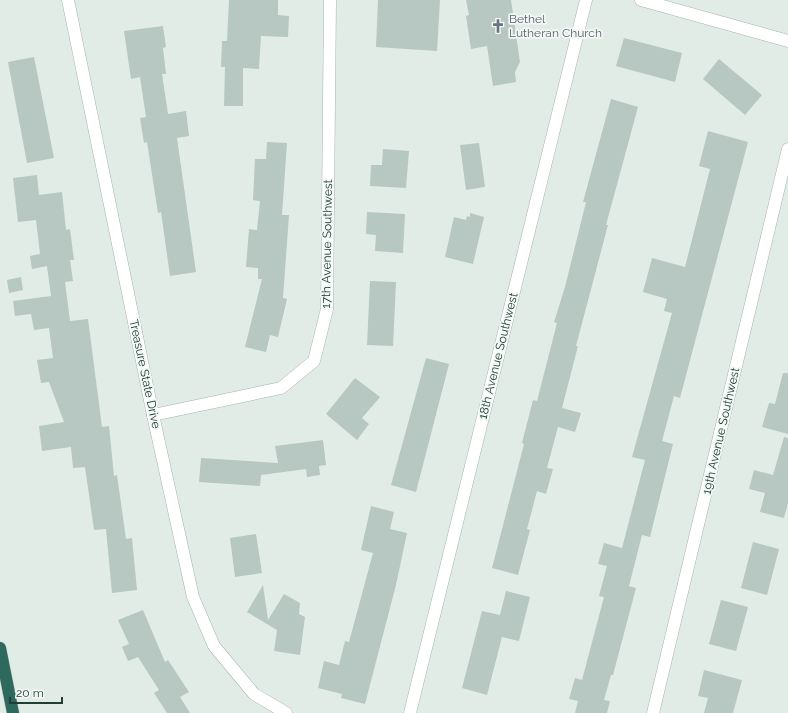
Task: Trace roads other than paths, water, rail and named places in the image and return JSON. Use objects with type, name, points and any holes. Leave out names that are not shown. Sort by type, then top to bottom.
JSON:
[{"type":"highway","points":[[0,648],[13,713]]},
{"type":"street","name":"Treasure State Drive","points":[[68,0],[153,415],[193,597],[214,646],[254,694],[286,713]]},
{"type":"street","name":"17th Avenue Southwest","points":[[153,415],[281,388],[314,361],[327,309],[330,0]]},
{"type":"street","name":"18th Avenue Southwest","points":[[410,713],[586,0]]},
{"type":"street","points":[[641,0],[788,41]]},
{"type":"street","name":"19th Avenue Southwest","points":[[653,713],[788,149]]},
{"type":"place","name":"Bethel Lutheran Church","points":[[498,26]]}]
